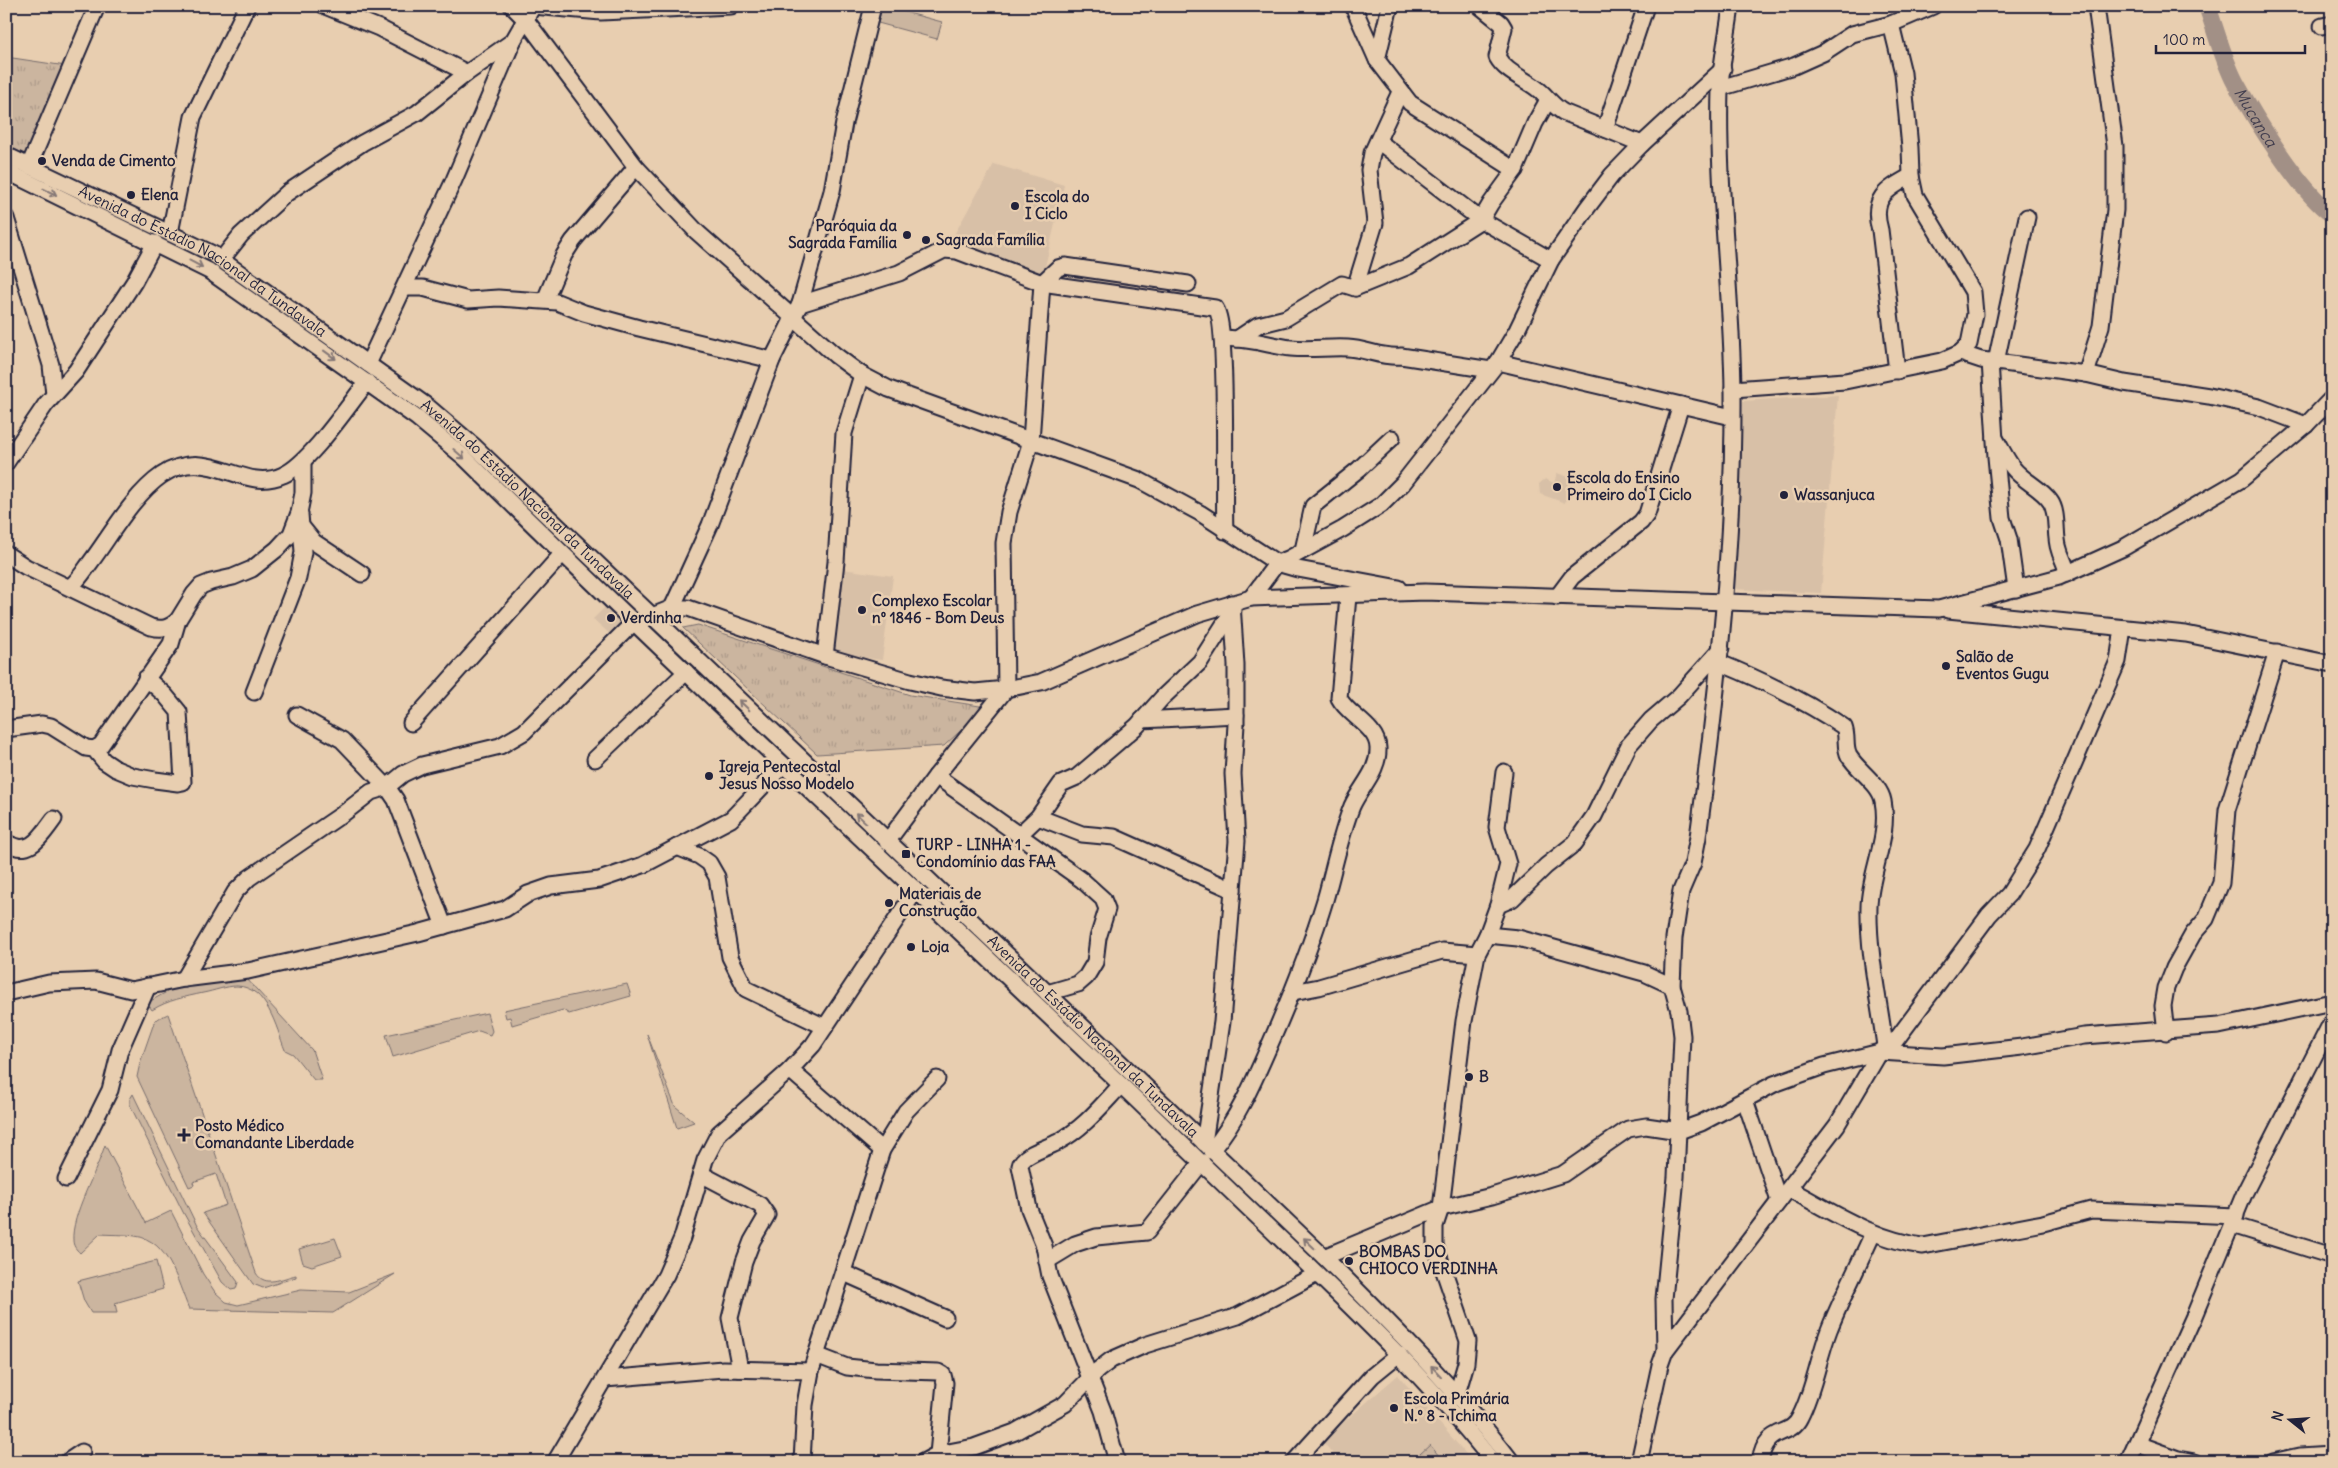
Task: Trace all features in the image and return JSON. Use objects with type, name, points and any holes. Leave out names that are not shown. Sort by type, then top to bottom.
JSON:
[{"type":"street","points":[[29,166],[97,6]]},
{"type":"street","points":[[170,232],[194,118],[247,6]]},
{"type":"street","points":[[324,6],[379,28],[467,73]]},
{"type":"street","points":[[512,6],[531,11],[601,12],[731,6]]},
{"type":"street","points":[[672,608],[710,525],[772,360],[796,311],[832,191],[844,123],[874,6]]},
{"type":"street","points":[[1353,6],[1377,60],[1410,103],[1515,170]]},
{"type":"street","points":[[1377,60],[1390,6]]},
{"type":"street","points":[[1480,6],[1501,23],[1504,28],[1497,57],[1501,64],[1540,91],[1563,112],[1642,144]]},
{"type":"street","points":[[1604,129],[1646,6]]},
{"type":"street","points":[[1665,1351],[1664,1299],[1679,1131],[1682,1036],[1679,1011],[1672,986],[1674,938],[1681,891],[1693,863],[1698,837],[1726,600],[1733,389],[1722,180],[1720,88],[1731,6]]},
{"type":"street","points":[[1720,88],[1794,66],[1823,53],[1852,34],[1891,24],[1934,6]]},
{"type":"street","points":[[2086,374],[2101,326],[2115,210],[2115,146],[2096,6]]},
{"type":"street","points":[[368,364],[404,288],[513,41],[531,11]]},
{"type":"street","points":[[531,11],[636,166],[697,232],[796,311],[835,355],[862,375],[889,390],[1139,480],[1200,513],[1277,563],[1298,569],[1425,592]]},
{"type":"street","points":[[1733,389],[1845,382],[1942,361],[1960,353],[1968,344],[1975,314],[1973,292],[1930,224],[1915,195],[1911,176],[1903,73],[1891,24]]},
{"type":"street","points":[[222,260],[241,235],[287,193],[362,143],[417,114],[467,73],[513,41]]},
{"type":"street","points":[[1251,598],[1277,563],[1380,505],[1403,483],[1495,366],[1516,330],[1551,260],[1612,175],[1642,144],[1723,69]]},
{"type":"street","points":[[1355,288],[1375,223],[1369,170],[1372,153],[1400,92]]},
{"type":"street","points":[[1225,531],[1223,495],[1225,423],[1221,355],[1230,338],[1258,325],[1286,318],[1342,284],[1355,288],[1409,266],[1481,220],[1515,170],[1535,123],[1548,100]]},
{"type":"street","points":[[1378,142],[1481,220],[1551,260]]},
{"type":"street","name":"Avenida do Estádio Nacional da Tundavala","points":[[6,155],[170,232],[222,260],[427,406],[468,441],[1047,993],[1206,1152],[1317,1274],[1398,1354],[1445,1404],[1493,1462]]},
{"type":"street","points":[[546,300],[564,255],[573,241],[636,166]]},
{"type":"street","name":"Avenida do Estádio Nacional da Tundavala","points":[[6,171],[209,271],[417,418],[465,458],[782,766],[916,890],[1121,1085],[1206,1152],[1324,1257],[1412,1344],[1457,1394],[1512,1462]]},
{"type":"street","points":[[1897,371],[1880,230],[1875,214],[1880,199],[1895,185],[1911,176]]},
{"type":"street","points":[[2016,588],[2009,539],[2002,518],[1995,437],[1993,362],[2027,217]]},
{"type":"street","points":[[6,218],[51,365],[54,394]]},
{"type":"street","points":[[6,463],[54,394],[76,371],[134,282],[155,243]]},
{"type":"street","points":[[796,311],[899,273],[944,250],[957,251],[1042,283],[1215,308],[1219,311],[1230,338]]},
{"type":"street","points":[[888,842],[936,776],[1006,690],[1004,543],[1008,512],[1031,441],[1042,283],[1058,268],[1065,266],[1188,284]]},
{"type":"street","points":[[404,288],[423,288],[468,300],[546,300],[639,328],[772,360]]},
{"type":"street","points":[[1230,338],[1256,340],[1288,348],[1325,350],[1350,348],[1388,357],[1401,356],[1495,366],[1732,416]]},
{"type":"street","points":[[1960,353],[1993,362],[2086,374],[2259,407],[2306,425]]},
{"type":"street","points":[[825,656],[836,562],[844,433],[862,375]]},
{"type":"street","points":[[70,587],[114,527],[161,476],[174,469],[191,464],[206,464],[247,478],[266,480],[284,475],[303,461],[367,382]]},
{"type":"street","points":[[1939,609],[2067,574],[2122,548],[2242,479],[2306,425],[2332,398]]},
{"type":"street","points":[[1556,597],[1572,577],[1641,522],[1647,514],[1681,405]]},
{"type":"street","points":[[1995,437],[2013,468],[2049,500],[2055,508],[2058,548],[2066,564],[2067,574]]},
{"type":"street","points":[[1303,550],[1314,506],[1359,469],[1392,438]]},
{"type":"street","points":[[254,692],[298,578],[304,552],[300,519],[303,494],[303,461]]},
{"type":"street","points":[[300,519],[314,542],[362,574]]},
{"type":"street","points":[[6,729],[42,724],[51,726],[86,748],[94,749],[101,745],[171,644],[178,620],[201,586],[244,573],[277,549],[291,534],[300,519]]},
{"type":"street","points":[[6,554],[26,567],[151,627],[159,629],[169,627],[178,620]]},
{"type":"street","points":[[411,723],[562,554]]},
{"type":"street","points":[[652,616],[672,608],[688,608],[825,656],[941,688],[975,692],[1006,690],[1042,682],[1197,614],[1232,606],[1251,598],[1425,592],[1556,597],[1726,600],[1841,607],[1939,609],[2186,634],[2332,664]]},
{"type":"street","points":[[1047,1261],[1075,1244],[1096,1237],[1147,1232],[1206,1152],[1228,1130],[1242,1106],[1293,992],[1324,903],[1353,805],[1377,762],[1378,746],[1374,737],[1342,704],[1340,698],[1348,596]]},
{"type":"street","points":[[1206,1152],[1222,1022],[1237,842],[1233,774],[1236,665],[1232,606]]},
{"type":"street","points":[[1019,835],[1038,817],[1061,784],[1077,777],[1142,720],[1169,690],[1200,662],[1232,606]]},
{"type":"street","points":[[184,979],[235,892],[249,878],[344,813],[371,792],[387,786],[403,774],[422,765],[500,746],[524,732],[634,622]]},
{"type":"street","points":[[1324,1257],[1441,1208],[1492,1196],[1563,1174],[1628,1129],[1646,1126],[1679,1131],[1774,1084],[1824,1066],[1883,1049],[1896,1040],[1983,923],[2009,894],[2037,850],[2118,661],[2123,628]]},
{"type":"street","points":[[2166,1032],[2163,1006],[2166,988],[2174,968],[2193,934],[2206,919],[2221,883],[2227,810],[2277,652]]},
{"type":"street","points":[[1498,905],[1512,899],[1546,866],[1575,843],[1594,816],[1629,745],[1651,720],[1720,656]]},
{"type":"street","points":[[1640,1462],[1660,1365],[1665,1351],[1837,1125],[1883,1049],[1871,948],[1869,908],[1870,889],[1880,852],[1884,822],[1883,802],[1880,794],[1849,755],[1844,727],[1802,700],[1720,656]]},
{"type":"street","points":[[595,759],[686,672]]},
{"type":"street","points":[[94,749],[104,762],[133,776],[178,784],[183,782],[179,712],[165,695],[146,678]]},
{"type":"street","points":[[297,715],[342,740],[387,786],[396,800],[444,926]]},
{"type":"street","points":[[1142,720],[1236,715]]},
{"type":"street","points":[[6,993],[49,983],[96,981],[131,990],[184,979],[248,971],[444,926],[505,908],[528,894],[551,886],[599,880],[643,865],[731,819],[742,810],[782,766]]},
{"type":"street","points":[[1457,1394],[1466,1363],[1468,1340],[1435,1245],[1435,1226],[1441,1208],[1464,1021],[1477,954],[1488,935],[1508,864],[1497,827],[1504,772]]},
{"type":"street","points":[[936,776],[1082,880],[1103,899],[1107,909],[1098,938],[1095,962],[1086,977],[1078,984],[1047,993]]},
{"type":"street","points":[[1038,817],[1082,834],[1114,837],[1233,890]]},
{"type":"street","points":[[6,842],[12,846],[24,848],[33,845],[54,819]]},
{"type":"street","points":[[704,833],[709,863],[717,877],[730,958],[746,989],[825,1028]]},
{"type":"street","points":[[677,847],[693,852],[709,863]]},
{"type":"street","points":[[555,1462],[666,1275],[682,1238],[705,1160],[718,1133],[790,1070],[813,1045],[916,890]]},
{"type":"street","points":[[1488,935],[1518,938],[1644,973],[1672,986]]},
{"type":"street","points":[[1293,992],[1442,951],[1477,954]]},
{"type":"street","points":[[66,1179],[110,1090],[120,1050],[148,986]]},
{"type":"street","points":[[1883,1049],[1943,1056],[2022,1047],[2084,1036],[2166,1032],[2219,1026],[2332,1002]]},
{"type":"street","points":[[2128,1462],[2245,1192],[2332,1021]]},
{"type":"street","points":[[790,1070],[882,1150]]},
{"type":"street","points":[[802,1462],[805,1405],[811,1371],[882,1150],[906,1111],[937,1079]]},
{"type":"street","points":[[1117,1462],[1090,1379],[1050,1276],[1047,1261],[1029,1209],[1020,1162],[1082,1126],[1121,1085]]},
{"type":"street","points":[[1745,1100],[1780,1201]]},
{"type":"street","points":[[701,1174],[766,1210],[767,1215],[749,1248],[731,1311],[730,1326],[740,1369]]},
{"type":"street","points":[[1789,1189],[1873,1233],[1904,1244],[1923,1246],[2043,1223],[2091,1210],[2234,1220],[2332,1256]]},
{"type":"street","points":[[1760,1462],[1766,1441],[1773,1435],[1794,1426],[1800,1419],[1814,1384],[1830,1330],[1873,1233]]},
{"type":"street","points":[[844,1273],[945,1318]]},
{"type":"street","points":[[922,1462],[938,1454],[974,1447],[1015,1432],[1065,1404],[1111,1360],[1137,1348],[1238,1316],[1317,1274]]},
{"type":"street","points":[[1294,1462],[1372,1376],[1398,1354]]},
{"type":"street","points":[[816,1355],[847,1367],[938,1372],[943,1375],[945,1383],[938,1454]]},
{"type":"street","points":[[605,1379],[740,1369],[811,1371]]},
{"type":"street","points":[[2137,1444],[2178,1459],[2195,1462]]},
{"type":"street","points":[[67,1462],[82,1452]]},
{"type":"street","points":[[2273,1462],[2300,1456],[2332,1454]]},
{"type":"shaded area","name":"Escola do I Ciclo","points":[[994,164],[1064,185],[1042,280],[951,240]]},
{"type":"shaded area","name":"Wassanjuca","points":[[1838,395],[1821,593],[1733,589],[1743,401]]},
{"type":"shaded area","points":[[1557,473],[1572,478],[1565,503],[1540,494],[1539,484],[1545,479],[1554,483]]},
{"type":"shaded area","name":"Complexo Escolar nº 1846 - Bom Deus","points":[[842,569],[893,576],[882,660],[830,653]]},
{"type":"shaded area","name":"Verdinha","points":[[605,607],[625,622],[611,635],[593,619]]},
{"type":"shaded area","name":"Escola Primária N.º 8 - Tchima","points":[[1398,1375],[1473,1462],[1340,1462],[1322,1441]]},
{"type":"green space","points":[[882,6],[942,22],[937,39],[878,23]]},
{"type":"green space","points":[[6,57],[66,66],[30,157],[6,145]]},
{"type":"green space","points":[[698,625],[910,695],[986,707],[944,746],[817,754],[683,628]]},
{"type":"green space","points":[[246,978],[312,1050],[322,1080],[314,1080],[293,1054],[285,1050],[269,1010],[256,993],[247,988],[237,986],[224,988],[177,999],[152,1010],[147,1003],[181,984]]},
{"type":"green space","points":[[627,984],[631,996],[569,1014],[563,1010],[512,1025],[510,1017],[506,1018],[504,1010]]},
{"type":"green space","points":[[487,1013],[492,1031],[490,1035],[479,1031],[393,1057],[386,1035]]},
{"type":"green space","points":[[168,1014],[256,1273],[260,1278],[269,1281],[296,1275],[296,1277],[263,1288],[253,1284],[203,1213],[226,1205],[216,1174],[193,1182],[194,1185],[189,1187],[137,1077],[155,1020]]},
{"type":"green space","points":[[647,1034],[675,1106],[694,1122],[677,1128]]},
{"type":"green space","points":[[133,1094],[197,1226],[238,1282],[236,1289],[231,1290],[222,1282],[183,1212],[130,1105],[130,1099]]},
{"type":"green space","points":[[105,1145],[146,1223],[171,1211],[203,1274],[215,1292],[226,1302],[238,1305],[301,1290],[349,1292],[395,1274],[333,1313],[189,1309],[176,1275],[164,1254],[147,1239],[131,1235],[100,1234],[80,1253],[74,1246],[73,1230],[76,1219]]},
{"type":"green space","points":[[335,1238],[342,1256],[312,1266],[303,1263],[299,1249]]},
{"type":"green space","points":[[156,1261],[163,1289],[115,1303],[117,1313],[91,1313],[84,1301],[78,1281]]},
{"type":"green space","points":[[1430,1445],[1444,1462],[1411,1462]]},
{"type":"waterway","name":"Mucanca","points":[[2207,6],[2231,73],[2254,114],[2292,172],[2319,203],[2332,214]]},
{"type":"place","name":"Venda de Cimento","points":[[42,161]]},
{"type":"place","name":"Elena","points":[[131,195]]},
{"type":"place","name":"Escola do I Ciclo","points":[[1015,206]]},
{"type":"place","name":"Paróquia da Sagrada Família","points":[[907,235]]},
{"type":"place","name":"Sagrada Família","points":[[926,240]]},
{"type":"place","name":"Escola do Ensino Primeiro do I Ciclo","points":[[1557,487]]},
{"type":"place","name":"Wassanjuca","points":[[1784,495]]},
{"type":"place","name":"Complexo Escolar nº 1846 - Bom Deus","points":[[862,610]]},
{"type":"place","name":"Verdinha","points":[[611,618]]},
{"type":"place","name":"Salão de Eventos Gugu","points":[[1946,666]]},
{"type":"place","name":"Igreja Pentecostal Jesus Nosso Modelo","points":[[709,776]]},
{"type":"place","name":"TURP - LINHA 1 - Condomínio das FAA","points":[[906,854]]},
{"type":"place","name":"Materiais de Construção","points":[[889,903]]},
{"type":"place","name":"Loja","points":[[911,947]]},
{"type":"place","name":"B","points":[[1469,1077]]},
{"type":"place","name":"Posto Médico Comandante Liberdade","points":[[184,1135]]},
{"type":"place","name":"BOMBAS DO CHIOCO VERDINHA","points":[[1349,1261]]},
{"type":"place","name":"Escola Primária N.º 8 - Tchima","points":[[1394,1408]]}]
